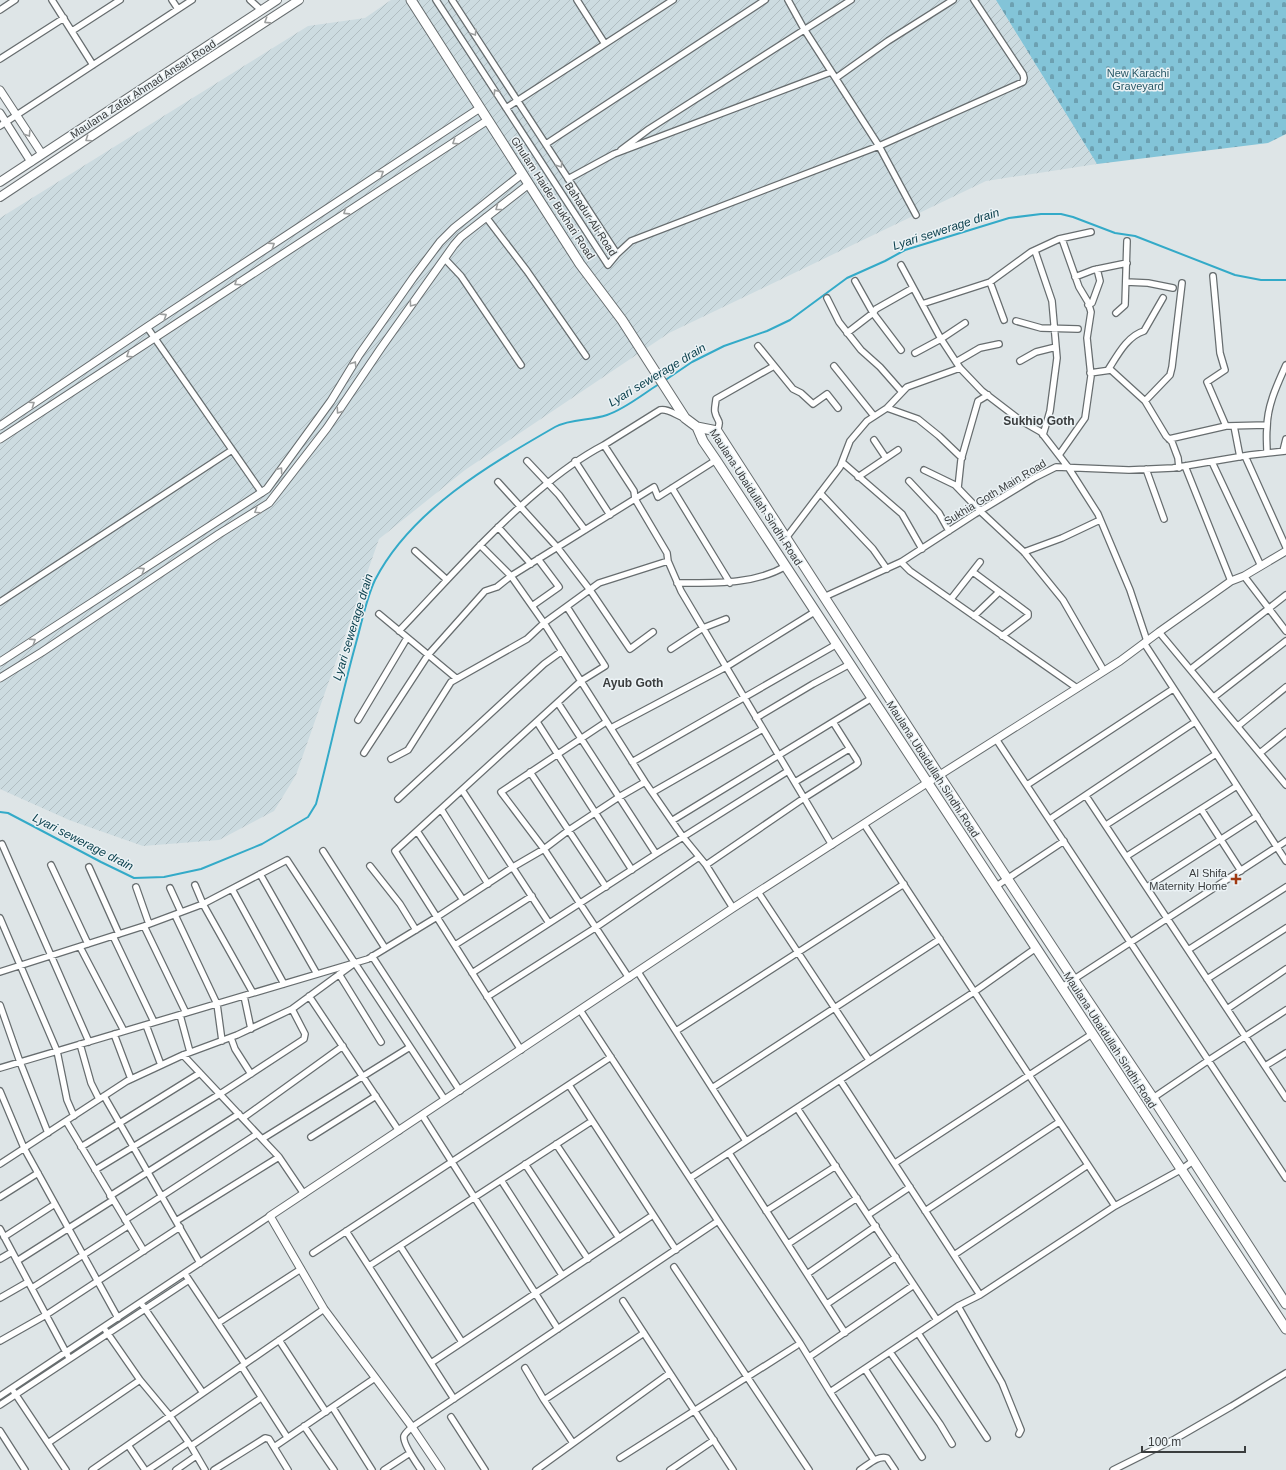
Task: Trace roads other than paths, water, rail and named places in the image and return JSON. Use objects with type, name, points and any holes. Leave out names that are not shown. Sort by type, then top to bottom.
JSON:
[{"type":"main road","name":"Maulana Zafar Ahmad Ansari Road","points":[[0,182],[277,0]]},
{"type":"main road","name":"Maulana Zafar Ahmad Ansari Road","points":[[0,197],[299,0]]},
{"type":"main road","name":"Ghulam Haider Bukhari Road","points":[[411,0],[580,264],[622,320],[685,418]]},
{"type":"main road","points":[[685,418],[697,427]]},
{"type":"main road","name":"Maulana Ubaidullah Sindhi Road","points":[[697,427],[717,431],[939,775],[1153,1098],[1286,1304]]},
{"type":"main road","name":"Maulana Ubaidullah Sindhi Road","points":[[697,427],[703,441],[816,611],[995,887],[1285,1324]]},
{"type":"street","points":[[0,10],[16,0]]},
{"type":"street","points":[[72,31],[120,0]]},
{"type":"street","points":[[172,0],[178,9]]},
{"type":"street","points":[[3,124],[192,0]]},
{"type":"street","points":[[250,0],[261,10]]},
{"type":"street","name":"Bahadur Ali Road","points":[[436,0],[608,265],[617,254],[452,0]]},
{"type":"street","points":[[577,0],[605,44]]},
{"type":"street","points":[[506,108],[673,0]]},
{"type":"street","points":[[546,144],[765,0]]},
{"type":"street","points":[[788,0],[804,29],[879,146],[916,215]]},
{"type":"street","points":[[568,179],[614,154],[649,129],[851,0]]},
{"type":"street","points":[[836,78],[888,41],[953,0]]},
{"type":"street","points":[[617,254],[631,242],[879,146],[1023,82],[1023,74],[974,0]]},
{"type":"street","points":[[55,1],[93,65]]},
{"type":"street","points":[[0,59],[64,18]]},
{"type":"street","points":[[614,154],[831,72]]},
{"type":"street","points":[[0,90],[42,154]]},
{"type":"street","points":[[0,426],[67,380],[480,108]]},
{"type":"street","points":[[0,113],[3,124],[31,162]]},
{"type":"street","points":[[0,439],[488,120]]},
{"type":"street","points":[[0,662],[262,493],[271,483],[330,402],[364,349],[440,242],[454,228],[522,174]]},
{"type":"street","points":[[0,678],[42,652],[206,542],[269,503],[327,428],[381,348],[461,237],[529,184]]},
{"type":"street","points":[[486,217],[527,271],[586,356]]},
{"type":"street","points":[[922,304],[990,282],[1035,251],[1062,239],[1091,232]]},
{"type":"street","points":[[1058,455],[1085,418],[1090,373],[1087,338],[1091,312],[1075,277],[1062,239]]},
{"type":"street","points":[[1116,313],[1125,305],[1127,241]]},
{"type":"street","points":[[1035,251],[1052,301],[1057,358],[1050,411],[1043,435]]},
{"type":"street","points":[[445,260],[461,276],[521,366]]},
{"type":"street","points":[[1075,277],[1097,269],[1127,263]]},
{"type":"street","points":[[901,264],[941,339],[960,368],[988,395],[1020,420],[1043,435],[1068,467],[1100,520],[1130,590],[1146,642],[1195,722],[1286,861]]},
{"type":"street","points":[[1088,305],[1092,303],[1100,281],[1097,269]]},
{"type":"street","points":[[1214,276],[1220,353],[1226,370],[1206,382],[1226,426]]},
{"type":"street","points":[[855,281],[873,313],[901,350]]},
{"type":"street","points":[[990,282],[1004,320]]},
{"type":"street","points":[[1126,282],[1148,283],[1173,288]]},
{"type":"street","points":[[1144,401],[1170,375],[1182,283]]},
{"type":"street","points":[[847,333],[876,309],[913,288]]},
{"type":"street","points":[[827,298],[839,322],[847,333],[861,350],[880,367],[902,392]]},
{"type":"street","points":[[1108,370],[1122,348],[1138,333],[1144,331],[1164,298]]},
{"type":"street","points":[[1016,321],[1041,328],[1078,328]]},
{"type":"street","points":[[915,353],[941,339],[965,323]]},
{"type":"street","points":[[148,327],[262,493]]},
{"type":"street","points":[[956,362],[980,348],[999,344]]},
{"type":"street","points":[[758,346],[793,389],[801,393],[813,404],[827,394],[838,408]]},
{"type":"street","points":[[1020,361],[1036,352],[1056,347]]},
{"type":"street","points":[[1267,453],[1267,425],[1270,408],[1276,386],[1286,365]]},
{"type":"street","points":[[717,431],[720,425],[719,419],[714,412],[716,399],[774,366]]},
{"type":"street","points":[[834,366],[874,416]]},
{"type":"street","points":[[786,538],[840,467],[850,441],[867,421],[886,408],[907,387],[960,368]]},
{"type":"street","points":[[1090,373],[1111,370],[1144,401],[1166,436],[1170,439],[1231,581]]},
{"type":"street","points":[[67,380],[74,391]]},
{"type":"street","points":[[958,488],[962,458],[978,401],[988,395]]},
{"type":"street","points":[[886,408],[918,419],[939,436],[962,458]]},
{"type":"street","points":[[400,631],[498,527],[520,506],[575,461],[604,445],[660,410],[664,409],[677,416],[685,418]]},
{"type":"street","points":[[1170,439],[1226,426],[1267,425]]},
{"type":"street","points":[[1234,426],[1242,456],[1286,547]]},
{"type":"street","points":[[1284,451],[1286,439]]},
{"type":"street","points":[[874,440],[886,458]]},
{"type":"street","points":[[604,445],[634,491],[635,499],[667,553],[668,561],[677,583],[832,845]]},
{"type":"street","points":[[0,602],[232,450]]},
{"type":"street","points":[[858,477],[898,450]]},
{"type":"street","name":"Sukhia Goth Main Road","points":[[824,597],[901,562],[980,511],[1034,478],[1056,467],[1129,470],[1182,467],[1242,456],[1284,451]]},
{"type":"street","points":[[364,753],[428,655],[485,591],[497,587],[511,576],[556,547],[654,487],[658,497],[716,460]]},
{"type":"street","points":[[527,461],[559,494],[584,530]]},
{"type":"street","points":[[575,461],[610,515]]},
{"type":"street","points":[[842,462],[902,514],[922,549]]},
{"type":"street","points":[[1212,462],[1261,566]]},
{"type":"street","points":[[1146,469],[1164,519]]},
{"type":"street","points":[[924,470],[956,485],[980,511],[1024,552],[1063,600],[1104,671]]},
{"type":"street","points":[[909,480],[939,513],[949,531]]},
{"type":"street","points":[[498,482],[556,547],[590,590],[630,649],[653,632]]},
{"type":"street","points":[[672,488],[730,583]]},
{"type":"street","points":[[820,493],[873,549],[887,569]]},
{"type":"street","points":[[1024,552],[1062,538],[1100,520]]},
{"type":"street","points":[[498,527],[531,564]]},
{"type":"street","points":[[480,545],[511,576],[544,623],[645,782],[706,865],[733,908]]},
{"type":"street","points":[[415,551],[447,580]]},
{"type":"street","points":[[0,1396],[733,908],[1104,671],[1231,581],[1244,576],[1286,551]]},
{"type":"street","points":[[532,606],[559,587],[538,559]]},
{"type":"street","points":[[391,759],[408,750],[451,682],[456,678],[527,639],[544,623],[599,584],[668,561]]},
{"type":"street","points":[[901,562],[910,571],[1077,688]]},
{"type":"street","points":[[951,600],[980,562]]},
{"type":"street","points":[[677,583],[730,583],[774,573],[786,566]]},
{"type":"street","points":[[973,572],[1027,612],[1028,615],[1002,636]]},
{"type":"street","points":[[1244,576],[1286,630]]},
{"type":"street","points":[[974,616],[999,592]]},
{"type":"street","points":[[1191,669],[1286,595]]},
{"type":"street","points":[[521,1050],[395,851],[581,682],[604,666],[567,606]]},
{"type":"street","points":[[611,728],[726,667],[816,611]]},
{"type":"street","points":[[379,614],[456,678]]},
{"type":"street","points":[[671,649],[703,628],[726,619]]},
{"type":"street","points":[[1159,632],[1285,782]]},
{"type":"street","points":[[358,720],[407,638]]},
{"type":"street","points":[[1214,697],[1286,641]]},
{"type":"street","points":[[632,762],[837,644]]},
{"type":"street","points":[[398,799],[544,664],[562,651]]},
{"type":"street","points":[[756,718],[850,664]]},
{"type":"street","points":[[1238,726],[1286,687]]},
{"type":"street","points":[[1026,785],[1174,689]]},
{"type":"street","points":[[673,820],[872,698]]},
{"type":"street","points":[[558,703],[656,854]]},
{"type":"street","points":[[536,722],[632,870]]},
{"type":"street","points":[[606,722],[501,792],[544,849],[629,978]]},
{"type":"street","points":[[706,865],[804,798],[856,766],[858,763],[857,760],[833,722]]},
{"type":"street","points":[[1050,819],[1195,722]]},
{"type":"street","points":[[653,792],[763,729]]},
{"type":"street","points":[[1260,753],[1286,732]]},
{"type":"street","points":[[996,739],[1286,1178]]},
{"type":"street","points":[[795,782],[850,749]]},
{"type":"street","points":[[1106,825],[1216,754]]},
{"type":"street","points":[[472,973],[788,771]]},
{"type":"street","points":[[530,772],[606,887]]},
{"type":"street","points":[[0,1068],[284,984],[372,956],[437,917],[513,867],[544,849],[569,830],[619,797],[645,782]]},
{"type":"street","points":[[1126,856],[1237,786]]},
{"type":"street","points":[[462,790],[549,923]]},
{"type":"street","points":[[1086,796],[1245,1037],[1284,1090],[1286,1098]]},
{"type":"street","points":[[441,809],[488,884]]},
{"type":"street","points":[[1201,809],[1241,871]]},
{"type":"street","points":[[1147,887],[1257,816]]},
{"type":"street","points":[[864,824],[1115,1206]]},
{"type":"street","points":[[417,831],[463,900]]},
{"type":"street","points":[[995,887],[1064,841]]},
{"type":"street","points":[[1062,988],[1286,841]]},
{"type":"street","points":[[2,844],[89,1042]]},
{"type":"street","points":[[323,851],[385,948]]},
{"type":"street","points":[[487,997],[595,928],[699,857]]},
{"type":"street","points":[[0,972],[178,914],[203,904],[285,861],[289,861],[445,1100]]},
{"type":"street","points":[[51,865],[88,944]]},
{"type":"street","points":[[370,866],[400,904],[416,930]]},
{"type":"street","points":[[89,867],[116,935],[154,1022]]},
{"type":"street","points":[[260,874],[317,974]]},
{"type":"street","points":[[676,1031],[904,884]]},
{"type":"street","points":[[195,885],[203,904],[254,993]]},
{"type":"street","points":[[1188,950],[1286,887]]},
{"type":"street","points":[[136,888],[147,925],[186,1013]]},
{"type":"street","points":[[170,888],[178,914],[216,1004],[222,1041]]},
{"type":"street","points":[[232,888],[284,984]]},
{"type":"street","points":[[758,892],[869,1060]]},
{"type":"street","points":[[455,945],[532,896]]},
{"type":"street","points":[[0,918],[57,1051],[67,1100],[74,1116]]},
{"type":"street","points":[[1207,979],[1286,928]]},
{"type":"street","points":[[712,1088],[940,939]]},
{"type":"street","points":[[80,947],[124,1031]]},
{"type":"street","points":[[690,1178],[974,992],[1036,948]]},
{"type":"street","points":[[372,956],[460,1090]]},
{"type":"street","points":[[0,1164],[131,1079],[190,1052],[231,1038],[292,1009],[355,962]]},
{"type":"street","points":[[1227,1009],[1286,969]]},
{"type":"street","points":[[638,972],[746,1141]]},
{"type":"street","points":[[339,974],[381,1042]]},
{"type":"street","points":[[244,996],[251,1029]]},
{"type":"street","points":[[309,996],[399,1131]]},
{"type":"street","points":[[0,1005],[20,1062],[48,1133]]},
{"type":"street","points":[[95,1170],[220,1094],[304,1039],[305,1034],[292,1009]]},
{"type":"street","points":[[580,1010],[798,1344],[809,1357],[874,1460]]},
{"type":"street","points":[[1153,1098],[1286,1010]]},
{"type":"street","points":[[180,1015],[190,1052]]},
{"type":"street","points":[[146,1025],[161,1065]]},
{"type":"street","points":[[114,1034],[131,1079]]},
{"type":"street","points":[[895,1164],[1092,1034]]},
{"type":"street","points":[[231,1038],[235,1049],[251,1074]]},
{"type":"street","points":[[80,1044],[91,1083],[120,1123],[200,1263]]},
{"type":"street","points":[[17,1261],[68,1228],[148,1172],[241,1116],[343,1046]]},
{"type":"street","points":[[125,1220],[260,1136],[410,1047]]},
{"type":"street","points":[[1265,1066],[1286,1053]]},
{"type":"street","points":[[183,1055],[279,1157],[304,1194]]},
{"type":"street","points":[[313,1254],[611,1057]]},
{"type":"street","points":[[81,1147],[200,1073]]},
{"type":"street","points":[[840,1080],[980,1294]]},
{"type":"street","points":[[570,1085],[676,1250]]},
{"type":"street","points":[[0,1091],[24,1148],[118,1318]]},
{"type":"street","points":[[311,1137],[376,1096]]},
{"type":"street","points":[[797,1108],[937,1320]]},
{"type":"street","points":[[422,1115],[558,1329]]},
{"type":"street","points":[[66,1121],[144,1251]]},
{"type":"street","points":[[369,1266],[592,1121]]},
{"type":"street","points":[[925,1211],[1060,1122]]},
{"type":"street","points":[[556,1144],[619,1238]]},
{"type":"street","points":[[729,1153],[845,1333]]},
{"type":"street","points":[[176,1221],[279,1157]]},
{"type":"street","points":[[830,1392],[958,1306],[980,1294],[1115,1206],[1182,1169],[1193,1161]]},
{"type":"street","points":[[525,1164],[588,1259]]},
{"type":"street","points":[[954,1255],[1088,1165]]},
{"type":"street","points":[[766,1211],[836,1166]]},
{"type":"street","points":[[0,1197],[38,1173]]},
{"type":"street","points":[[501,1180],[562,1276]]},
{"type":"street","points":[[868,1215],[910,1187]]},
{"type":"street","points":[[788,1244],[857,1198]]},
{"type":"street","points":[[4,1237],[55,1204]]},
{"type":"street","points":[[431,1363],[653,1215]]},
{"type":"street","points":[[270,1216],[324,1309],[412,1427],[441,1470]]},
{"type":"street","points":[[421,1470],[410,1452],[403,1436],[412,1427],[718,1222]]},
{"type":"street","points":[[32,1288],[128,1226]]},
{"type":"street","points":[[807,1274],[876,1226]]},
{"type":"street","points":[[0,1341],[46,1315],[97,1280],[180,1227]]},
{"type":"street","points":[[0,1229],[70,1359]]},
{"type":"street","points":[[346,1231],[454,1399]]},
{"type":"street","points":[[400,1246],[462,1342]]},
{"type":"street","points":[[0,1259],[12,1252]]},
{"type":"street","points":[[827,1304],[896,1257]]},
{"type":"street","points":[[674,1267],[809,1470]]},
{"type":"street","points":[[218,1323],[301,1269]]},
{"type":"street","points":[[185,1274],[218,1323],[261,1398],[287,1437]]},
{"type":"street","points":[[0,1405],[189,1280]]},
{"type":"street","points":[[0,1298],[28,1282]]},
{"type":"street","points":[[809,1357],[914,1285]]},
{"type":"street","points":[[623,1301],[733,1470]]},
{"type":"street","points":[[141,1303],[203,1393]]},
{"type":"street","points":[[958,1306],[1002,1383],[1022,1430],[1019,1434]]},
{"type":"street","points":[[92,1470],[324,1309]]},
{"type":"street","points":[[104,1328],[140,1380],[170,1416],[205,1470]]},
{"type":"street","points":[[544,1400],[644,1333]]},
{"type":"street","points":[[918,1333],[987,1438]]},
{"type":"street","points":[[279,1340],[326,1412]]},
{"type":"street","points":[[620,1458],[798,1344]]},
{"type":"street","points":[[890,1352],[940,1424],[952,1444]]},
{"type":"street","points":[[525,1368],[544,1400],[573,1443]]},
{"type":"street","points":[[865,1369],[922,1457]]},
{"type":"street","points":[[536,1470],[670,1373]]},
{"type":"street","points":[[1113,1470],[1175,1439],[1286,1373]]},
{"type":"street","points":[[274,1447],[375,1378]]},
{"type":"street","points":[[48,1442],[140,1380]]},
{"type":"street","points":[[12,1388],[66,1470]]},
{"type":"street","points":[[148,1470],[261,1398]]},
{"type":"street","points":[[333,1408],[372,1470]]},
{"type":"street","points":[[451,1417],[485,1470]]},
{"type":"street","points":[[304,1426],[334,1470]]},
{"type":"street","points":[[0,1431],[26,1470]]},
{"type":"street","points":[[214,1470],[262,1438],[269,1439],[285,1469]]},
{"type":"street","points":[[670,1470],[714,1440]]},
{"type":"street","points":[[128,1445],[145,1470]]},
{"type":"street","points":[[384,1470],[410,1452]]},
{"type":"street","points":[[176,1470],[196,1456]]},
{"type":"street","points":[[860,1470],[874,1460],[885,1457],[895,1470]]},
{"type":"waterway","name":"Lyari sewerage drain","points":[[664,381],[692,362],[724,346],[767,331],[790,320],[847,278],[885,261],[905,250],[1009,218],[1041,214],[1061,214],[1115,233],[1135,236],[1235,275],[1261,280],[1286,280]]},
{"type":"waterway","name":"Lyari sewerage drain","points":[[0,812],[8,813],[134,878],[164,877],[201,869],[262,844],[308,817],[316,804],[345,683],[369,595],[375,580],[390,555],[409,532],[430,511],[454,492],[504,457],[561,424],[601,417],[614,412],[659,384]]},
{"type":"place","name":"Al Shifa Maternity Home","points":[[1236,879]]},
{"type":"district","name":"Sukhio Goth","points":[[1039,421]]},
{"type":"district","name":"Ayub Goth","points":[[633,683]]},
{"type":"park label","name":"New Karachi Graveyard","points":[[1138,79]]}]
